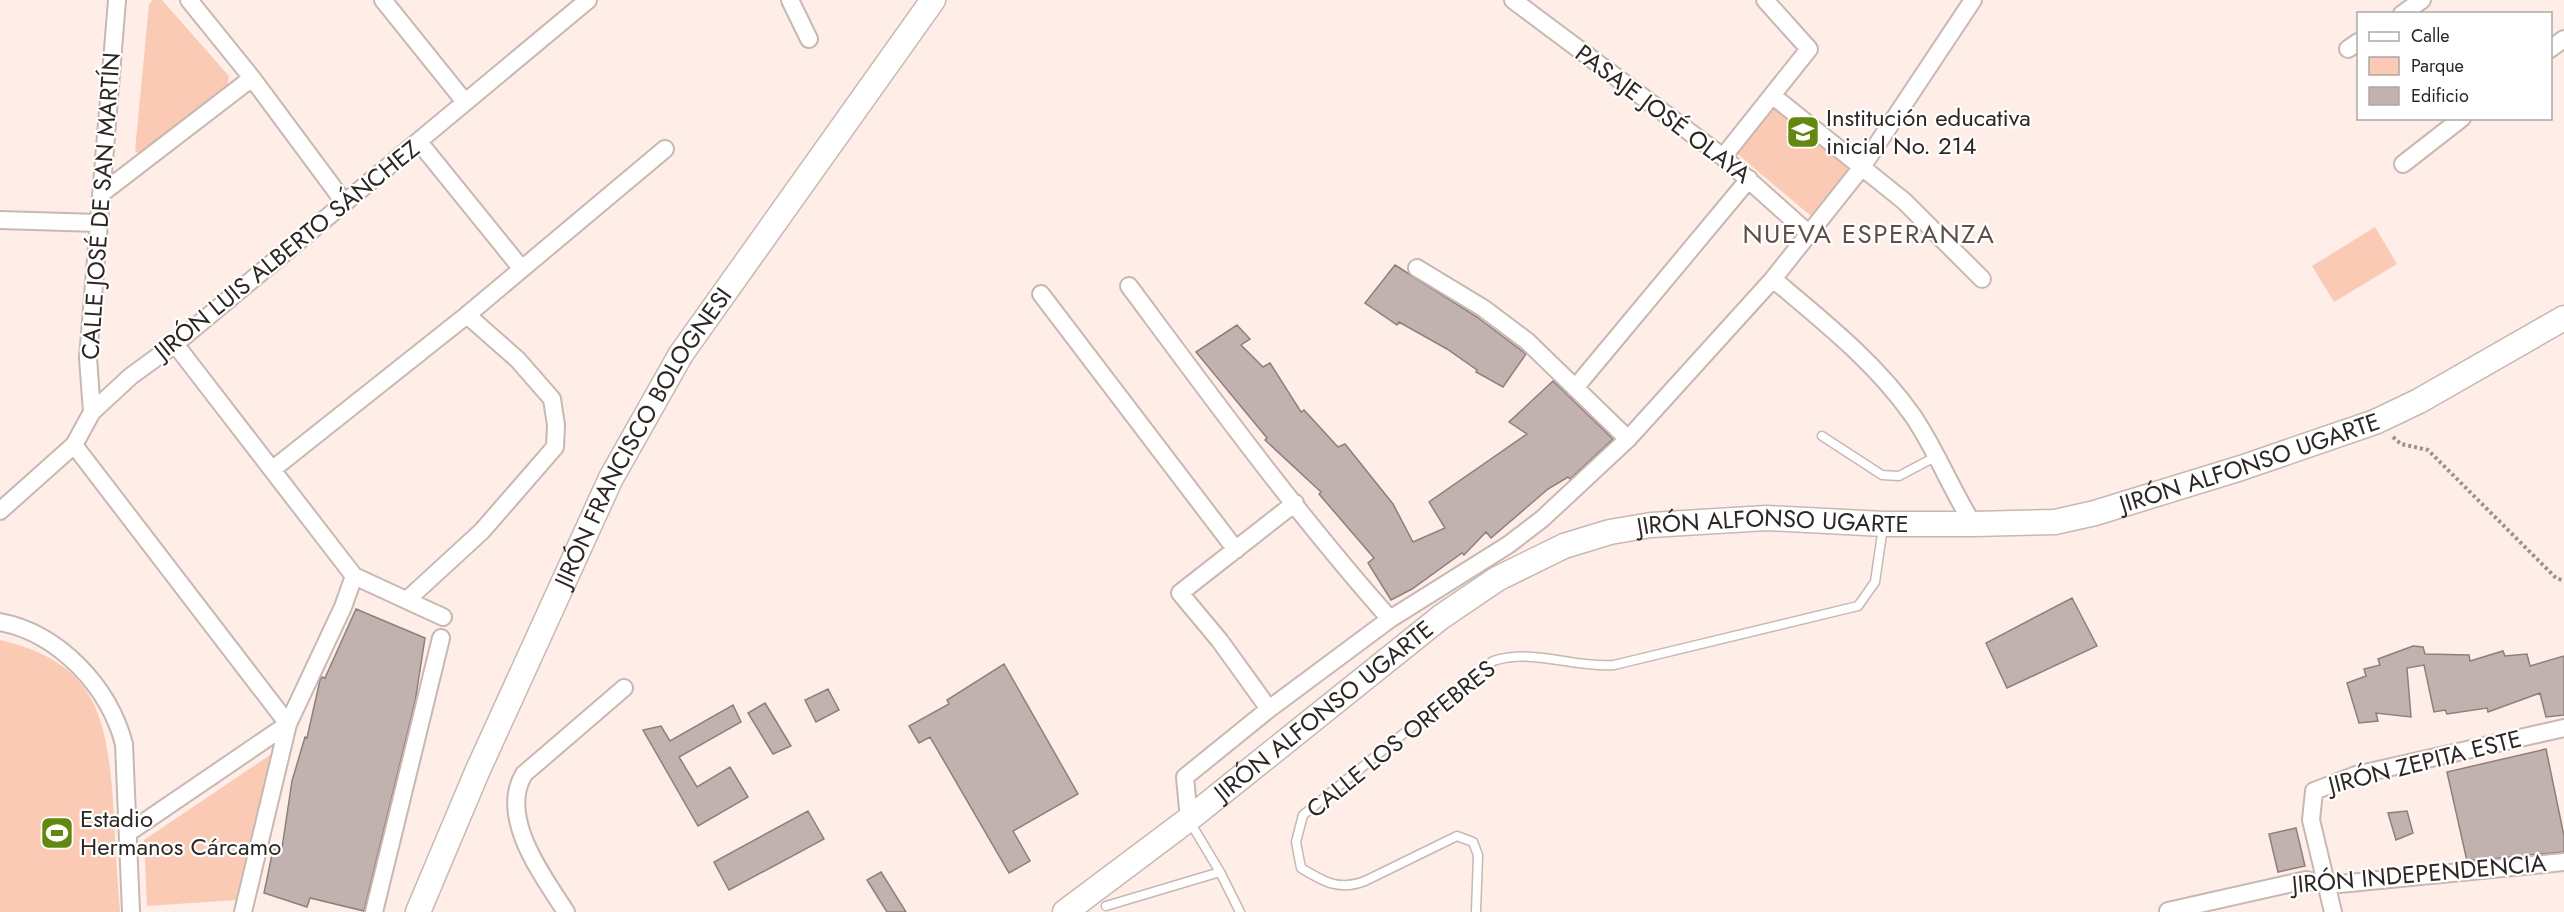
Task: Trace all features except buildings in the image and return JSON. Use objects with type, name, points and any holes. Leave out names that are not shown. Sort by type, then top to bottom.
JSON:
[{"type":"main road","name":"JIRÓN FRANCISCO BOLOGNESI","points":[[418,912],[477,772],[611,478],[675,364],[933,0]]},
{"type":"main road","name":"JIRÓN ALFONSO UGARTE","points":[[1065,912],[1103,902],[1189,819],[1441,617],[1497,579],[1563,546],[1610,532],[1651,525],[1767,518],[1884,524],[2055,522],[2095,513],[2241,468],[2375,422],[2419,401],[2564,318]]},
{"type":"street","name":"CALLE JOSÉ DE SAN MARTÍN","points":[[92,412],[88,358],[117,0]]},
{"type":"street","points":[[189,0],[252,78],[344,202]]},
{"type":"street","points":[[383,0],[465,102]]},
{"type":"street","name":"JIRÓN LUIS ALBERTO SÁNCHEZ","points":[[0,511],[74,445],[92,412],[131,376],[175,344],[588,0]]},
{"type":"street","points":[[790,0],[810,39]]},
{"type":"street","name":"PASAJE JOSÉ OLAYA","points":[[1513,0],[1723,157],[1808,233]]},
{"type":"street","points":[[1723,157],[1809,49],[1765,0]]},
{"type":"street","points":[[1189,819],[1185,777],[1269,709],[1390,619],[1508,545],[1542,519],[1628,439],[1773,279],[1862,167],[1973,0]]},
{"type":"street","points":[[2405,12],[2422,0]]},
{"type":"street","points":[[101,194],[252,78]]},
{"type":"street","points":[[1773,96],[1904,201],[1982,279]]},
{"type":"street","points":[[2403,164],[2459,120]]},
{"type":"street","points":[[419,142],[521,268]]},
{"type":"street","points":[[273,470],[467,315],[664,149]]},
{"type":"street","points":[[1575,388],[1749,179]]},
{"type":"street","points":[[0,220],[98,223]]},
{"type":"street","points":[[1417,268],[1483,308],[1527,341],[1628,439]]},
{"type":"street","points":[[1773,279],[1841,336],[1872,368],[1913,417],[1973,524]]},
{"type":"street","points":[[1129,286],[1235,428],[1390,619]]},
{"type":"street","points":[[1041,294],[1236,550]]},
{"type":"street","points":[[408,599],[482,531],[555,447],[556,425],[552,399],[518,360],[467,315]]},
{"type":"street","points":[[175,344],[354,576],[443,617]]},
{"type":"street","points":[[74,445],[288,724]]},
{"type":"street","points":[[1269,709],[1220,641],[1180,593],[1295,503]]},
{"type":"street","points":[[243,912],[288,724],[343,607],[354,576]]},
{"type":"street","points":[[1424,598],[1441,617]]},
{"type":"street","points":[[0,622],[11,624],[67,652],[100,693],[120,727],[124,744],[131,912]]},
{"type":"street","points":[[374,912],[441,638]]},
{"type":"street","points":[[566,912],[530,855],[514,804],[517,786],[524,774],[624,688]]},
{"type":"street","points":[[128,833],[288,724]]},
{"type":"street","name":"JIRÓN ZEPITA ESTE","points":[[2329,885],[2311,820],[2314,791],[2356,775],[2564,728]]},
{"type":"street","name":"JIRÓN INDEPENDENCIA","points":[[2168,911],[2306,880],[2329,885],[2564,862]]},
{"type":"street","points":[[2329,885],[2333,912]]},
{"type":"lane","points":[[1822,436],[1882,475],[1899,476],[1935,457]]},
{"type":"lane","name":"CALLE LOS ORFEBRES","points":[[1476,912],[1478,855],[1473,842],[1457,836],[1349,887],[1326,884],[1301,868],[1296,842],[1303,814],[1493,661],[1513,655],[1532,655],[1592,666],[1614,665],[1858,606],[1875,582],[1884,524]]},
{"type":"lane","points":[[1189,819],[1240,912]]},
{"type":"lane","points":[[1103,902],[1220,872]]},
{"type":"path","points":[[2375,422],[2401,444],[2428,450],[2556,578],[2564,580]]},
{"type":"green space","points":[[153,0],[162,0],[229,76],[227,88],[144,157],[135,151],[149,4]]},
{"type":"green space","points":[[1776,104],[1852,169],[1811,216],[1735,152]]},
{"type":"green space","points":[[2375,227],[2397,264],[2334,302],[2312,266]]},
{"type":"green space","name":"Estadio Hermanos Cárcamo","points":[[0,640],[32,650],[57,662],[76,678],[90,697],[100,718],[110,771],[120,912],[0,912]]},
{"type":"green space","points":[[273,753],[237,900],[147,906],[144,840]]},
{"type":"place","name":"Institución educativa inicial No. 214","points":[[1803,132]]},
{"type":"place","name":"Estadio Hermanos Cárcamo","points":[[57,833]]},
{"type":"district","name":"NUEVA ESPERANZA","points":[[1869,234]]}]
